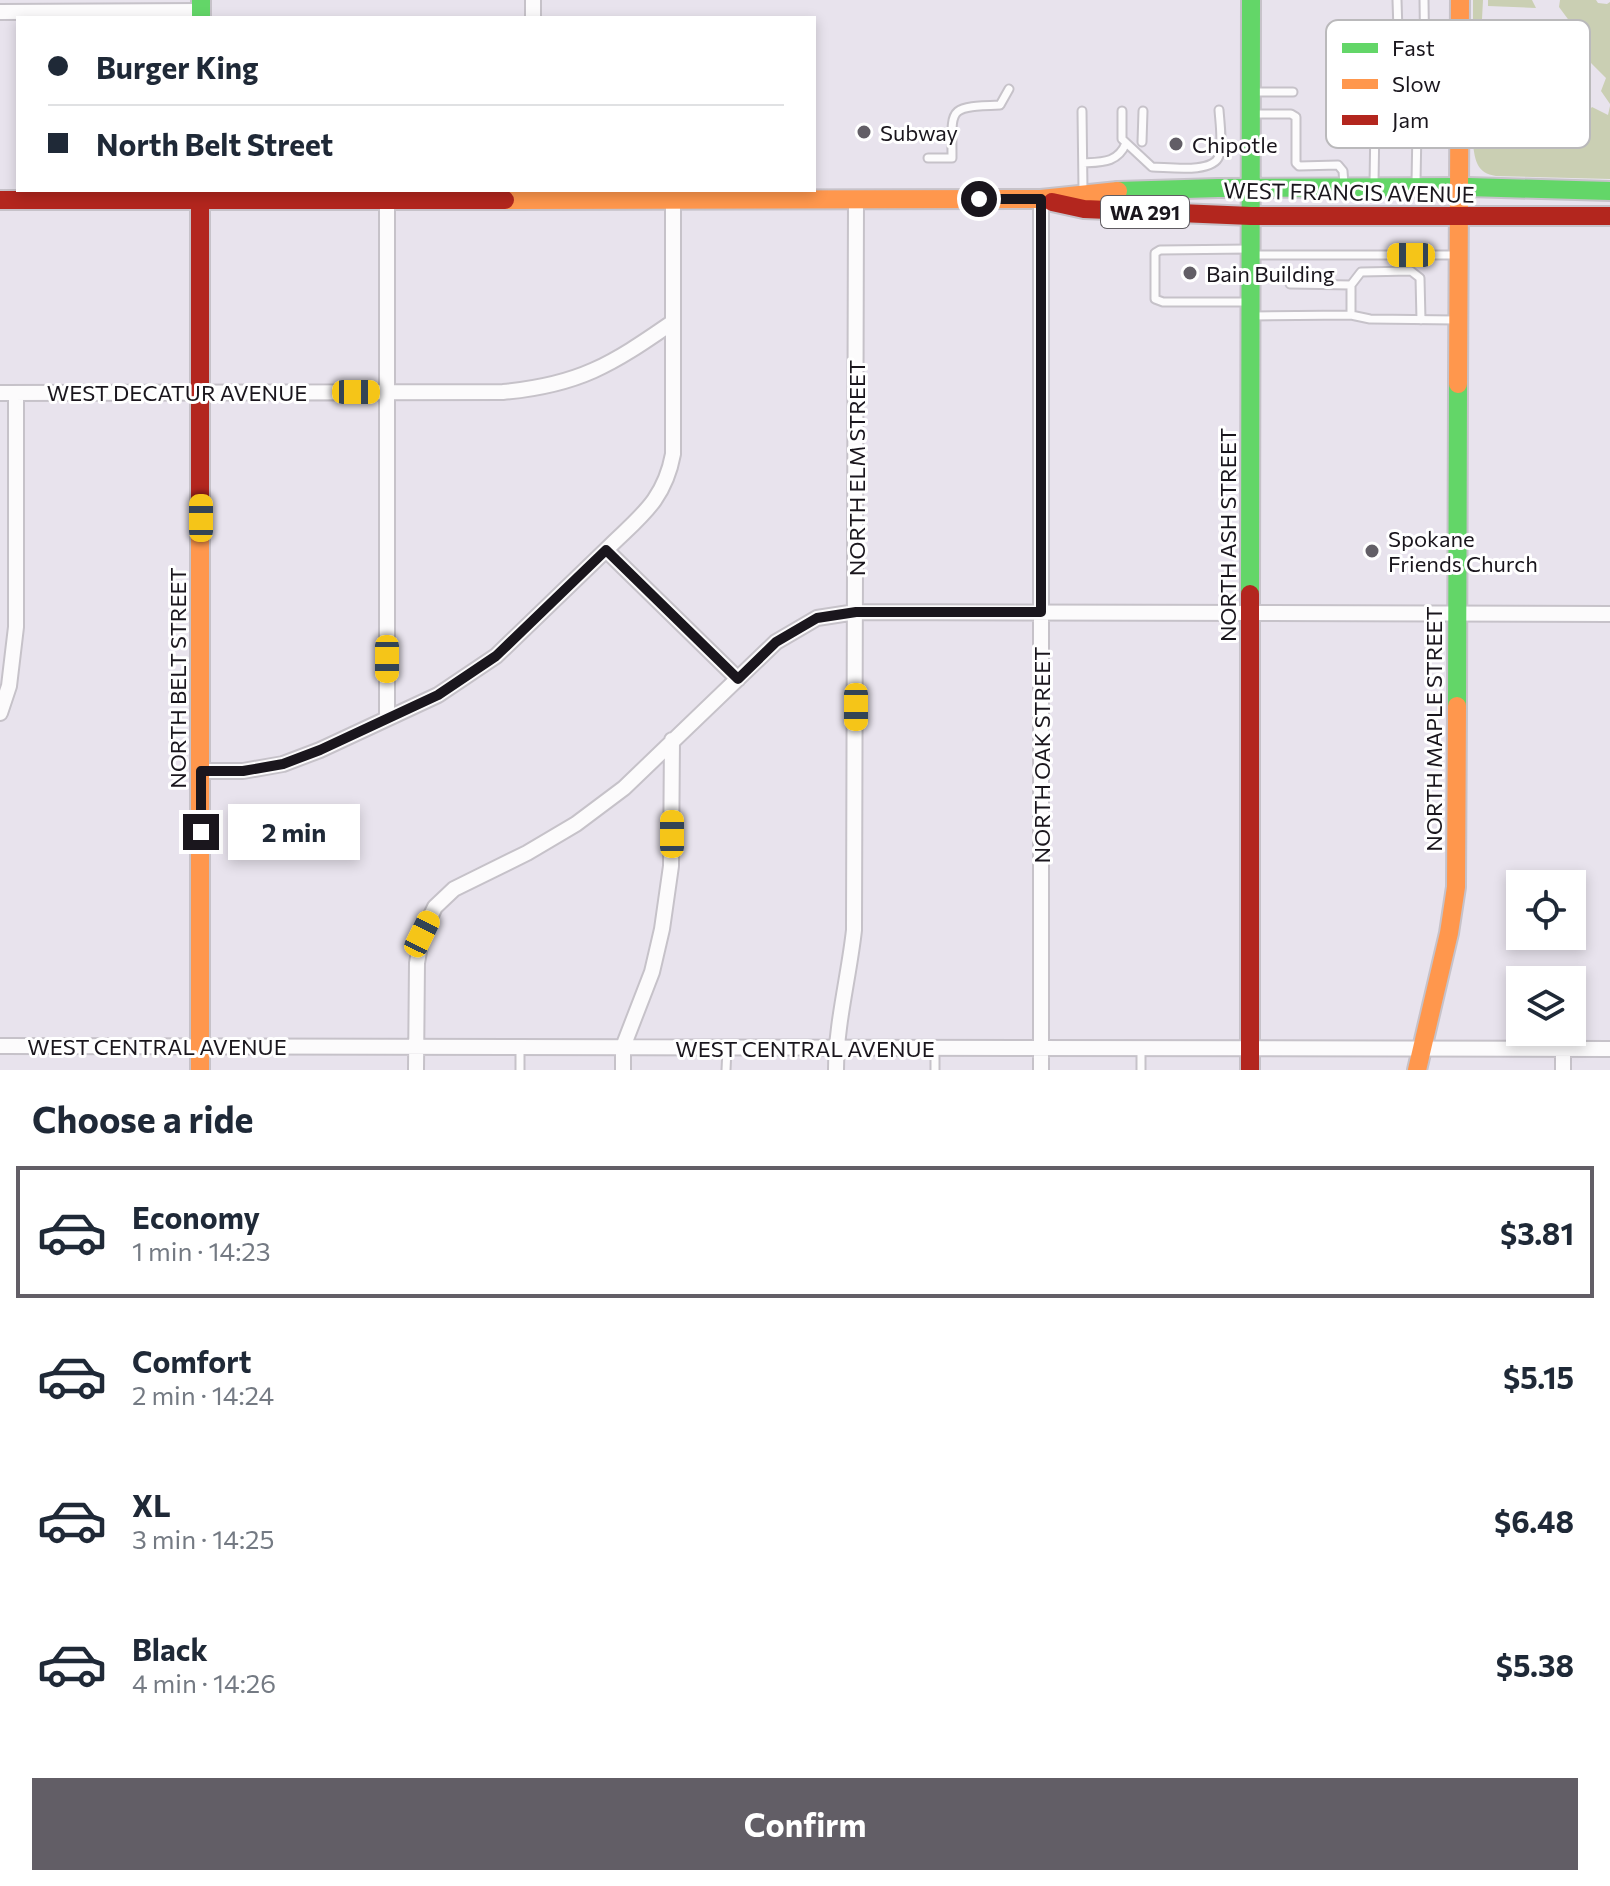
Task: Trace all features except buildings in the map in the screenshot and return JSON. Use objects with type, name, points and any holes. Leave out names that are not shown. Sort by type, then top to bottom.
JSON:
[{"type":"main road","name":"NORTH ASH STREET","points":[[1250,1070],[1251,0]]},
{"type":"main road","name":"NORTH MAPLE STREET","points":[[1417,1070],[1453,925],[1456,887],[1461,148]]},
{"type":"main road","name":"WEST FRANCIS AVENUE","points":[[0,200],[200,194],[387,199],[621,194],[673,199],[1041,199],[1083,192],[1252,188],[1461,187],[1610,191]]},
{"type":"main road","name":"NORTH BELT STREET","points":[[200,194],[200,1070]]},
{"type":"main road","name":"WEST FRANCIS AVENUE","points":[[1041,199],[1084,209],[1251,216],[1610,216]]},
{"type":"street","points":[[0,12],[201,10]]},
{"type":"street","points":[[387,199],[387,718]]},
{"type":"street","points":[[201,771],[243,771],[283,764],[438,695],[496,656],[658,498],[668,477],[673,454],[673,199]]},
{"type":"street","name":"NORTH OAK STREET","points":[[1041,199],[1041,1070]]},
{"type":"street","name":"NORTH ELM STREET","points":[[836,1070],[836,1049],[854,930],[856,200]]},
{"type":"street","name":"WEST DECATUR AVENUE","points":[[0,393],[503,392],[537,389],[580,378],[623,357],[673,322]]},
{"type":"street","points":[[0,713],[9,686],[16,627],[16,393]]},
{"type":"street","points":[[606,550],[738,679]]},
{"type":"street","points":[[416,1070],[417,963],[422,934],[435,907],[454,889],[527,853],[576,824],[624,788],[776,642],[817,618],[856,612],[1610,614]]},
{"type":"street","points":[[623,1070],[623,1047],[652,972],[662,929],[671,866],[672,740]]},
{"type":"street","name":"WEST CENTRAL AVENUE","points":[[0,1046],[1610,1049]]},
{"type":"street","points":[[1563,1049],[1563,1070]]},
{"type":"lane","points":[[1397,0],[1398,20]]},
{"type":"lane","points":[[1424,0],[1424,20]]},
{"type":"lane","points":[[928,158],[952,158],[952,118],[956,110],[964,106],[1000,105],[1009,89]]},
{"type":"lane","points":[[1251,93],[1293,92]]},
{"type":"lane","points":[[1122,111],[1122,139],[1152,167],[1206,167],[1216,163],[1220,153],[1219,110]]},
{"type":"lane","points":[[1082,111],[1083,192]]},
{"type":"lane","points":[[1142,142],[1143,111]]},
{"type":"lane","points":[[1251,114],[1291,114],[1296,117],[1296,163],[1299,166],[1338,165],[1343,171],[1344,188]]},
{"type":"lane","points":[[1083,163],[1109,162],[1122,153],[1126,143]]},
{"type":"lane","points":[[1374,188],[1375,148]]},
{"type":"lane","points":[[1416,188],[1417,148]]},
{"type":"lane","points":[[1460,255],[1160,250],[1155,253],[1155,299],[1163,302],[1351,315],[1370,319],[1460,320]]},
{"type":"lane","points":[[1351,315],[1351,285],[1361,272],[1411,271],[1420,278],[1421,320]]},
{"type":"lane","points":[[1290,284],[1351,285]]},
{"type":"lane","points":[[520,1046],[520,1070]]},
{"type":"lane","points":[[726,1070],[727,1049]]},
{"type":"lane","points":[[935,1049],[935,1070]]},
{"type":"lane","points":[[1141,1049],[1141,1070]]},
{"type":"green space","points":[[1473,0],[1483,0],[1482,19],[1513,20],[1473,20]]},
{"type":"green space","points":[[1488,0],[1532,0],[1536,8],[1488,6]]},
{"type":"green space","points":[[1560,0],[1610,2],[1610,104],[1601,91],[1606,78],[1591,63],[1590,20],[1569,20],[1559,7]]},
{"type":"green space","points":[[1610,106],[1610,179],[1496,176],[1481,169],[1474,148],[1590,148],[1590,109],[1592,107],[1608,115]]},
{"type":"traffic: fast","points":[[201,0],[201,16]]},
{"type":"traffic: fast","points":[[1250,594],[1251,0]]},
{"type":"traffic: fast","points":[[1118,191],[1468,187],[1610,191]]},
{"type":"traffic: fast","points":[[1457,706],[1458,384]]},
{"type":"traffic: slow","points":[[1460,0],[1460,20]]},
{"type":"traffic: slow","points":[[1458,384],[1459,148]]},
{"type":"traffic: slow","points":[[505,200],[1041,199],[1118,191]]},
{"type":"traffic: slow","points":[[200,529],[200,1070]]},
{"type":"traffic: slow","points":[[1417,1070],[1449,933],[1456,887],[1457,706]]},
{"type":"traffic: jam","points":[[200,192],[200,529]]},
{"type":"traffic: jam","points":[[0,200],[505,200]]},
{"type":"traffic: jam","points":[[1052,202],[1084,209],[1251,216],[1610,216]]},
{"type":"traffic: jam","points":[[1250,594],[1250,1070]]},
{"type":"place","name":"Subway","points":[[864,132]]},
{"type":"place","name":"Chipotle","points":[[1176,144]]},
{"type":"place","name":"Bain Building","points":[[1190,273]]},
{"type":"place","name":"Spokane Friends Church","points":[[1372,551]]},
{"type":"route","points":[[201,832],[201,771],[243,771],[283,764],[438,695],[496,656],[606,550],[738,679],[776,642],[817,618],[856,612],[1041,612],[1041,199],[979,199]]}]
